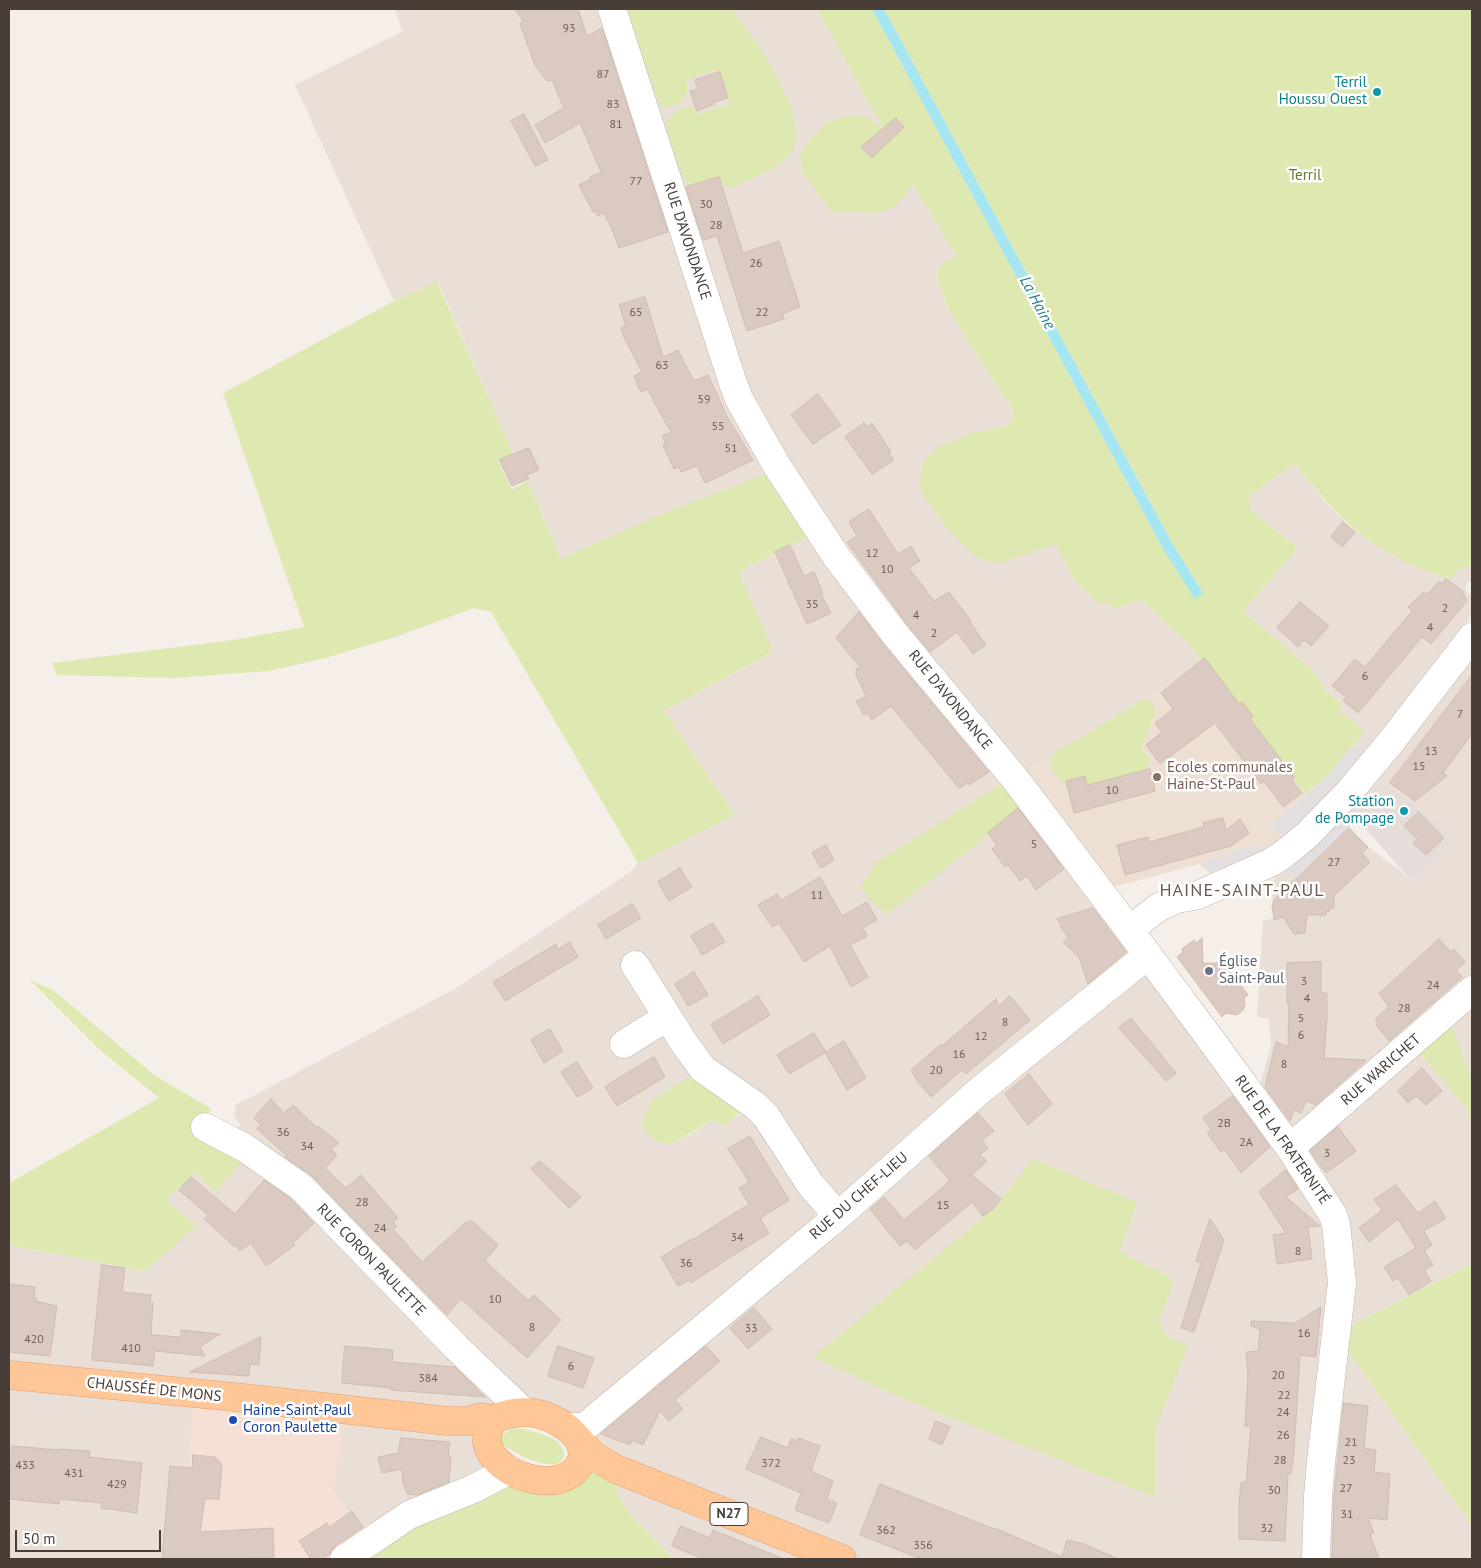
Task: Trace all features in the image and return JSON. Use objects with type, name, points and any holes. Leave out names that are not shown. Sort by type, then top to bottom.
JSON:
[{"type":"main road","name":"CHAUSSÉE DE MONS","points":[[9,1375],[234,1397],[448,1422],[468,1421],[482,1417],[490,1431]]},
{"type":"main road","name":"N27","points":[[616,1469],[593,1467],[575,1470],[564,1477],[543,1482],[531,1480],[502,1466],[491,1454],[490,1431],[504,1414],[523,1412],[544,1416],[574,1436],[595,1456],[616,1469],[842,1559]]},
{"type":"main road","points":[[574,1436],[582,1458],[575,1470]]},
{"type":"street","name":"RUE D'AVONDANCE","points":[[612,9],[739,399],[777,466],[836,556],[1016,780],[1139,943]]},
{"type":"street","name":"RUE DU CHEF-LIEU","points":[[574,1436],[581,1427],[586,1425],[838,1216],[978,1092],[1139,943],[1159,907],[1177,899],[1198,895],[1272,862],[1307,835],[1367,770],[1472,637]]},
{"type":"street","name":"RUE DE LA FRATERNITÉ","points":[[1139,943],[1290,1148],[1333,1215],[1336,1224],[1342,1283],[1321,1462],[1316,1559]]},
{"type":"street","points":[[635,965],[691,1055],[703,1069],[756,1106],[766,1116],[810,1184],[838,1216]]},
{"type":"street","name":"RUE WARICHET","points":[[1290,1148],[1472,990]]},
{"type":"street","points":[[624,1044],[667,1017]]},
{"type":"street","name":"RUE CORON PAULETTE","points":[[204,1128],[244,1148],[301,1187],[523,1412]]},
{"type":"street","points":[[344,1559],[409,1515],[473,1490],[509,1470]]},
{"type":"shaded area","points":[[395,9],[817,9],[913,183],[956,256],[944,262],[936,276],[949,310],[1014,414],[1010,422],[1005,426],[972,433],[1043,547],[1055,543],[1076,582],[1117,608],[1137,601],[1144,602],[1188,643],[1203,664],[1041,762],[1016,781],[1259,1089],[1271,1045],[1269,1019],[1257,1017],[1263,920],[1273,919],[1272,883],[1277,872],[1297,877],[1346,830],[1408,877],[1418,879],[1455,838],[1388,786],[1372,803],[1355,799],[1368,754],[1352,746],[1364,731],[1338,711],[1342,704],[1325,690],[1314,671],[1243,611],[1298,548],[1249,509],[1249,495],[1295,464],[1323,499],[1344,521],[1397,558],[1462,565],[1467,569],[1472,563],[1472,582],[1468,581],[1465,590],[1472,596],[1472,615],[1466,624],[1472,629],[1472,1264],[1348,1327],[1346,1348],[1472,1526],[1472,1559],[673,1559],[629,1513],[617,1494],[616,1469],[553,1419],[473,1432],[503,1466],[365,1534],[333,1491],[344,1409],[194,1394],[180,1559],[9,1559],[9,1245],[145,1271],[166,1200],[195,1172],[214,1192],[240,1124],[234,1116],[236,1105],[458,987],[630,872],[638,863],[735,815],[664,711],[772,653],[739,572],[789,547],[561,559],[438,282],[394,301],[295,85],[402,32]],"holes":[[[742,1106],[743,1113],[724,1125],[711,1121],[684,1138],[671,1143],[660,1142],[650,1137],[643,1117],[649,1107]],[[854,1194],[813,1223],[815,1213],[813,1205]]]},
{"type":"shaded area","name":"Ecoles communales Haine-St-Paul","points":[[1203,664],[1306,794],[1272,825],[1284,838],[1272,856],[1257,844],[1199,864],[1099,891],[1016,780],[1041,762]]},
{"type":"shaded area","points":[[1352,746],[1369,754],[1342,786],[1284,838],[1271,825],[1326,777]]},
{"type":"shaded area","points":[[1388,786],[1456,838],[1418,879],[1408,877],[1357,819]]},
{"type":"shaded area","points":[[1355,799],[1372,803],[1296,877],[1277,872]]},
{"type":"shaded area","points":[[1257,844],[1272,856],[1214,877],[1199,864]]},
{"type":"shaded area","points":[[194,1394],[345,1409],[333,1491],[365,1534],[344,1559],[180,1559]]},
{"type":"green space","points":[[627,9],[732,9],[765,55],[790,104],[797,135],[793,151],[777,166],[734,187],[713,185],[693,188],[686,183],[665,124],[686,107],[695,107],[698,115],[730,104],[717,69],[686,80],[687,91],[681,102],[667,108],[659,104]]},
{"type":"green space","name":"Terril","points":[[817,9],[872,9],[1162,547],[1203,592],[1172,543],[884,9],[1472,9],[1472,563],[1467,569],[1462,566],[1450,579],[1402,561],[1380,548],[1353,527],[1329,504],[1295,464],[1249,495],[1249,509],[1298,548],[1243,611],[1314,671],[1325,690],[1342,704],[1339,711],[1365,731],[1326,777],[1306,794],[1188,643],[1144,602],[1137,601],[1117,608],[1096,601],[1076,582],[1055,544],[998,563],[977,558],[946,527],[919,489],[923,463],[930,454],[941,446],[972,433],[1005,426],[1010,422],[1014,414],[949,310],[936,276],[944,262],[956,256],[913,184],[904,197],[892,208],[875,213],[831,211],[802,171],[800,154],[827,122],[851,115],[868,118],[884,131]]},
{"type":"green space","points":[[437,282],[513,454],[498,462],[512,489],[528,481],[561,559],[659,515],[766,474],[809,536],[739,572],[773,652],[664,711],[735,815],[638,863],[491,612],[474,608],[395,637],[329,657],[269,671],[173,678],[57,675],[52,663],[240,639],[304,627],[223,393],[394,301]]},
{"type":"green space","points":[[1143,700],[1153,703],[1155,712],[1141,748],[1149,759],[1147,768],[1141,774],[1079,789],[1068,786],[1058,778],[1051,768],[1051,755]]},
{"type":"green space","points":[[1003,783],[1022,808],[888,914],[869,899],[861,886],[875,863]]},
{"type":"green space","points":[[30,980],[53,990],[154,1075],[212,1109],[206,1116],[251,1153],[214,1192],[195,1172],[166,1200],[197,1226],[145,1271],[9,1245],[9,1183],[159,1098],[99,1049]]},
{"type":"green space","points":[[1448,1027],[1454,1031],[1472,1077],[1472,1125],[1468,1110],[1419,1052]]},
{"type":"green space","points":[[697,1075],[743,1111],[724,1126],[711,1121],[673,1142],[657,1141],[647,1133],[643,1124],[651,1101],[689,1077]]},
{"type":"green space","points":[[1033,1159],[1137,1202],[1119,1252],[1168,1276],[1173,1283],[1159,1321],[1170,1338],[1188,1345],[1155,1430],[1155,1497],[904,1399],[813,1357],[994,1209]]},
{"type":"green space","points":[[1472,1264],[1472,1526],[1346,1348],[1348,1327]]},
{"type":"green space","points":[[518,1428],[545,1435],[558,1442],[564,1453],[563,1459],[558,1463],[552,1464],[537,1462],[520,1455],[501,1442],[501,1436],[511,1429]]},
{"type":"green space","points":[[616,1469],[617,1494],[629,1513],[673,1559],[344,1559],[473,1489],[575,1470]]},
{"type":"water","name":"La Haine","points":[[872,9],[884,9],[1172,543],[1203,593],[1195,599],[1162,547]]},
{"type":"building","points":[[515,9],[578,9],[587,36],[602,28],[668,232],[619,248],[604,213],[598,216],[595,211],[593,212],[579,185],[601,172],[580,123],[545,143],[535,125],[564,108],[552,80],[547,81],[535,65],[520,24],[523,22]]},
{"type":"building","points":[[720,72],[728,98],[713,102],[714,104],[697,111],[690,91],[698,89],[695,80]]},
{"type":"building","points":[[524,114],[548,160],[535,166],[511,121]]},
{"type":"building","points":[[896,118],[904,127],[872,158],[861,147]]},
{"type":"building","points":[[719,177],[743,253],[779,241],[800,307],[782,314],[784,319],[747,331],[717,236],[703,240],[686,187]]},
{"type":"building","points":[[645,297],[663,357],[678,350],[694,381],[708,375],[727,416],[753,460],[705,483],[697,466],[681,472],[679,467],[674,469],[663,445],[666,444],[662,436],[671,432],[647,389],[641,392],[634,376],[642,372],[621,328],[626,326],[619,305]]},
{"type":"building","points":[[818,394],[841,425],[813,444],[791,415]]},
{"type":"building","points":[[864,423],[867,427],[872,423],[891,452],[889,453],[894,460],[872,474],[845,437]]},
{"type":"building","points":[[529,448],[539,470],[527,475],[529,479],[512,486],[499,460]]},
{"type":"building","points":[[869,509],[898,554],[911,546],[920,561],[909,568],[934,601],[949,592],[986,645],[973,654],[957,632],[930,652],[847,542],[857,536],[849,522]]},
{"type":"building","points":[[1343,522],[1355,532],[1342,547],[1331,537]]},
{"type":"building","points":[[790,545],[804,576],[814,572],[823,593],[821,594],[831,613],[807,624],[775,552]]},
{"type":"building","points":[[1446,579],[1462,590],[1467,601],[1431,644],[1422,637],[1358,713],[1343,700],[1346,697],[1332,686],[1355,659],[1365,667],[1412,611],[1408,607],[1424,592],[1427,595],[1439,581],[1442,584]]},
{"type":"building","points":[[1300,602],[1329,626],[1311,646],[1304,640],[1298,647],[1277,628]]},
{"type":"building","points":[[859,612],[883,644],[989,772],[969,785],[968,783],[959,788],[891,706],[872,720],[868,713],[864,715],[856,701],[866,696],[856,675],[856,669],[860,667],[836,638]]},
{"type":"building","points":[[1205,658],[1239,704],[1242,702],[1253,716],[1250,719],[1295,778],[1292,780],[1302,793],[1283,807],[1264,781],[1261,784],[1215,723],[1160,764],[1146,745],[1162,732],[1155,723],[1173,709],[1161,693]]},
{"type":"building","points":[[1472,675],[1472,734],[1443,773],[1447,776],[1415,801],[1390,783]]},
{"type":"building","points":[[1150,769],[1155,791],[1074,813],[1066,781],[1085,776],[1087,785]]},
{"type":"building","points":[[1018,808],[1064,869],[1036,890],[1027,876],[1020,881],[1008,865],[1005,867],[992,849],[997,846],[988,833]]},
{"type":"building","points":[[1419,812],[1444,838],[1426,855],[1413,843],[1417,839],[1404,826]]},
{"type":"building","points":[[1223,818],[1226,830],[1240,819],[1249,833],[1231,846],[1125,875],[1117,845],[1148,837],[1149,842],[1204,827],[1203,823]]},
{"type":"building","points":[[1349,828],[1368,847],[1362,853],[1370,862],[1334,896],[1334,908],[1330,908],[1326,915],[1307,915],[1305,933],[1294,934],[1283,917],[1274,920],[1272,906],[1274,900]]},
{"type":"building","points":[[826,845],[834,860],[821,868],[812,853]]},
{"type":"building","points":[[680,868],[692,887],[669,901],[658,882]]},
{"type":"building","points":[[820,877],[842,916],[867,902],[877,920],[863,928],[867,936],[850,945],[868,977],[851,987],[830,946],[804,962],[779,923],[772,927],[758,905],[777,894],[781,900]]},
{"type":"building","points":[[632,904],[641,918],[606,939],[598,925]]},
{"type":"building","points":[[1093,908],[1126,952],[1088,984],[1079,957],[1063,942],[1068,937],[1060,927],[1062,926],[1057,919]]},
{"type":"building","points":[[713,923],[725,942],[702,955],[691,936]]},
{"type":"building","name":"Église Saint-Paul","points":[[1202,938],[1203,963],[1224,963],[1248,995],[1244,998],[1245,1005],[1243,1010],[1237,1015],[1226,1013],[1222,1017],[1177,957],[1183,952],[1182,949],[1194,940],[1196,943]]},
{"type":"building","points":[[1439,939],[1451,952],[1454,949],[1465,962],[1456,970],[1462,977],[1389,1041],[1376,1025],[1378,1022],[1375,1019],[1389,1007],[1379,994]]},
{"type":"building","points":[[570,942],[578,957],[505,1001],[493,982],[556,944],[558,949]]},
{"type":"building","points":[[1321,962],[1321,993],[1327,993],[1324,1058],[1366,1060],[1316,1105],[1306,1101],[1301,1113],[1294,1110],[1290,1121],[1265,1087],[1276,1042],[1288,1047],[1289,1004],[1287,1004],[1287,963]]},
{"type":"building","points":[[694,972],[708,995],[688,1006],[675,984]]},
{"type":"building","points":[[758,996],[770,1015],[723,1044],[711,1025]]},
{"type":"building","points":[[1010,996],[1030,1020],[966,1074],[962,1070],[931,1097],[918,1082],[911,1070],[996,999],[999,1006]]},
{"type":"building","points":[[1131,1018],[1176,1073],[1166,1081],[1119,1028]]},
{"type":"building","points":[[550,1029],[563,1051],[544,1063],[531,1040]]},
{"type":"building","points":[[814,1033],[826,1052],[789,1074],[777,1055]]},
{"type":"building","points":[[844,1041],[866,1078],[847,1090],[825,1053]]},
{"type":"building","points":[[654,1057],[665,1077],[617,1106],[605,1087]]},
{"type":"building","points":[[577,1062],[593,1088],[577,1097],[561,1072]]},
{"type":"building","points":[[1422,1068],[1442,1091],[1426,1105],[1416,1096],[1408,1103],[1398,1091]]},
{"type":"building","points":[[1029,1074],[1052,1104],[1028,1125],[1005,1094]]},
{"type":"building","points":[[1233,1096],[1270,1147],[1241,1173],[1224,1149],[1221,1152],[1207,1133],[1211,1129],[1203,1118]]},
{"type":"building","points":[[271,1099],[284,1113],[293,1105],[316,1127],[318,1126],[339,1143],[331,1149],[337,1155],[325,1168],[346,1188],[361,1175],[398,1218],[393,1222],[397,1226],[393,1229],[422,1262],[466,1222],[471,1220],[498,1245],[485,1261],[528,1300],[534,1295],[561,1320],[527,1358],[461,1299],[447,1315],[312,1176],[285,1157],[286,1155],[257,1129],[261,1125],[254,1118]]},
{"type":"building","points":[[978,1113],[994,1131],[982,1140],[988,1148],[980,1155],[987,1161],[972,1175],[1001,1199],[994,1208],[983,1216],[972,1202],[915,1250],[907,1241],[900,1246],[870,1209],[884,1197],[904,1220],[950,1181],[929,1156]]},
{"type":"building","points":[[1338,1127],[1356,1151],[1326,1173],[1310,1151]]},
{"type":"building","points":[[750,1136],[789,1200],[760,1218],[769,1233],[691,1283],[689,1280],[678,1286],[661,1257],[749,1204],[739,1188],[749,1182],[728,1149]]},
{"type":"building","points":[[540,1161],[581,1197],[569,1208],[531,1169]]},
{"type":"building","points":[[1286,1170],[1298,1189],[1286,1197],[1320,1226],[1308,1227],[1312,1259],[1277,1264],[1273,1235],[1286,1233],[1259,1192]]},
{"type":"building","points":[[191,1177],[235,1214],[264,1180],[291,1199],[314,1223],[293,1243],[295,1245],[266,1266],[251,1243],[240,1251],[237,1246],[235,1247],[204,1219],[208,1215],[179,1190]]},
{"type":"building","points":[[1396,1185],[1418,1213],[1435,1201],[1446,1218],[1424,1231],[1432,1245],[1424,1250],[1433,1265],[1424,1270],[1431,1281],[1409,1295],[1398,1278],[1393,1281],[1384,1267],[1416,1248],[1398,1219],[1369,1242],[1359,1228],[1382,1210],[1374,1200]]},
{"type":"building","points":[[1210,1219],[1224,1240],[1194,1332],[1181,1328],[1201,1263],[1196,1261]]},
{"type":"building","points":[[102,1265],[125,1268],[122,1292],[151,1295],[150,1303],[153,1303],[151,1335],[181,1337],[181,1330],[220,1334],[200,1347],[205,1356],[155,1351],[153,1366],[92,1360]]},
{"type":"building","points":[[9,1284],[35,1287],[34,1297],[36,1301],[57,1306],[50,1356],[9,1352]]},
{"type":"building","points":[[1321,1307],[1316,1357],[1300,1355],[1294,1451],[1291,1474],[1288,1474],[1285,1541],[1239,1539],[1241,1482],[1246,1482],[1251,1427],[1245,1426],[1248,1376],[1246,1352],[1258,1351],[1260,1330],[1262,1330],[1251,1326],[1251,1321],[1295,1323]]},
{"type":"building","points":[[754,1308],[772,1329],[748,1349],[730,1328]]},
{"type":"building","points":[[261,1337],[259,1365],[250,1364],[249,1376],[190,1372]]},
{"type":"building","points":[[345,1346],[393,1350],[392,1362],[455,1367],[485,1397],[391,1390],[391,1388],[342,1383]]},
{"type":"building","points":[[558,1346],[594,1358],[583,1388],[548,1376]]},
{"type":"building","points":[[706,1346],[720,1361],[675,1400],[683,1409],[669,1421],[660,1411],[643,1445],[632,1440],[630,1445],[601,1434]]},
{"type":"building","points":[[1344,1403],[1368,1406],[1364,1448],[1376,1450],[1374,1472],[1390,1474],[1387,1520],[1368,1518],[1374,1533],[1370,1535],[1379,1559],[1332,1559],[1334,1497]]},
{"type":"building","points":[[936,1421],[950,1427],[942,1445],[929,1439]]},
{"type":"building","points":[[761,1437],[788,1448],[791,1439],[798,1441],[798,1438],[820,1446],[811,1471],[833,1481],[827,1499],[837,1503],[829,1523],[795,1510],[801,1493],[746,1469]]},
{"type":"building","points":[[401,1438],[450,1442],[448,1457],[451,1457],[449,1482],[417,1495],[407,1494],[403,1482],[402,1469],[382,1473],[378,1457],[398,1453]]},
{"type":"building","points":[[12,1446],[90,1451],[89,1457],[142,1463],[137,1513],[101,1508],[102,1503],[60,1499],[59,1504],[9,1499]]},
{"type":"building","points":[[193,1455],[215,1457],[222,1465],[219,1499],[205,1499],[200,1532],[273,1528],[274,1558],[162,1559],[170,1466],[192,1468]]},
{"type":"building","points":[[880,1484],[995,1528],[1062,1557],[1067,1540],[1084,1544],[1116,1559],[921,1559],[860,1535]]},
{"type":"building","points":[[352,1511],[363,1527],[335,1546],[330,1554],[322,1559],[311,1559],[299,1541],[327,1523],[329,1527]]},
{"type":"building","points":[[681,1526],[710,1538],[713,1530],[784,1559],[704,1559],[672,1546]]},
{"type":"place","name":"Terril Houssu Ouest","points":[[1377,92]]},
{"type":"place","name":"Ecoles communales Haine-St-Paul","points":[[1157,777]]},
{"type":"place","name":"Station de Pompage","points":[[1404,811]]},
{"type":"place","name":"Église Saint-Paul","points":[[1209,971]]},
{"type":"place","name":"Haine-Saint-Paul Coron Paulette","points":[[233,1420]]},
{"type":"district","name":"HAINE-SAINT-PAUL","points":[[1242,891]]}]
